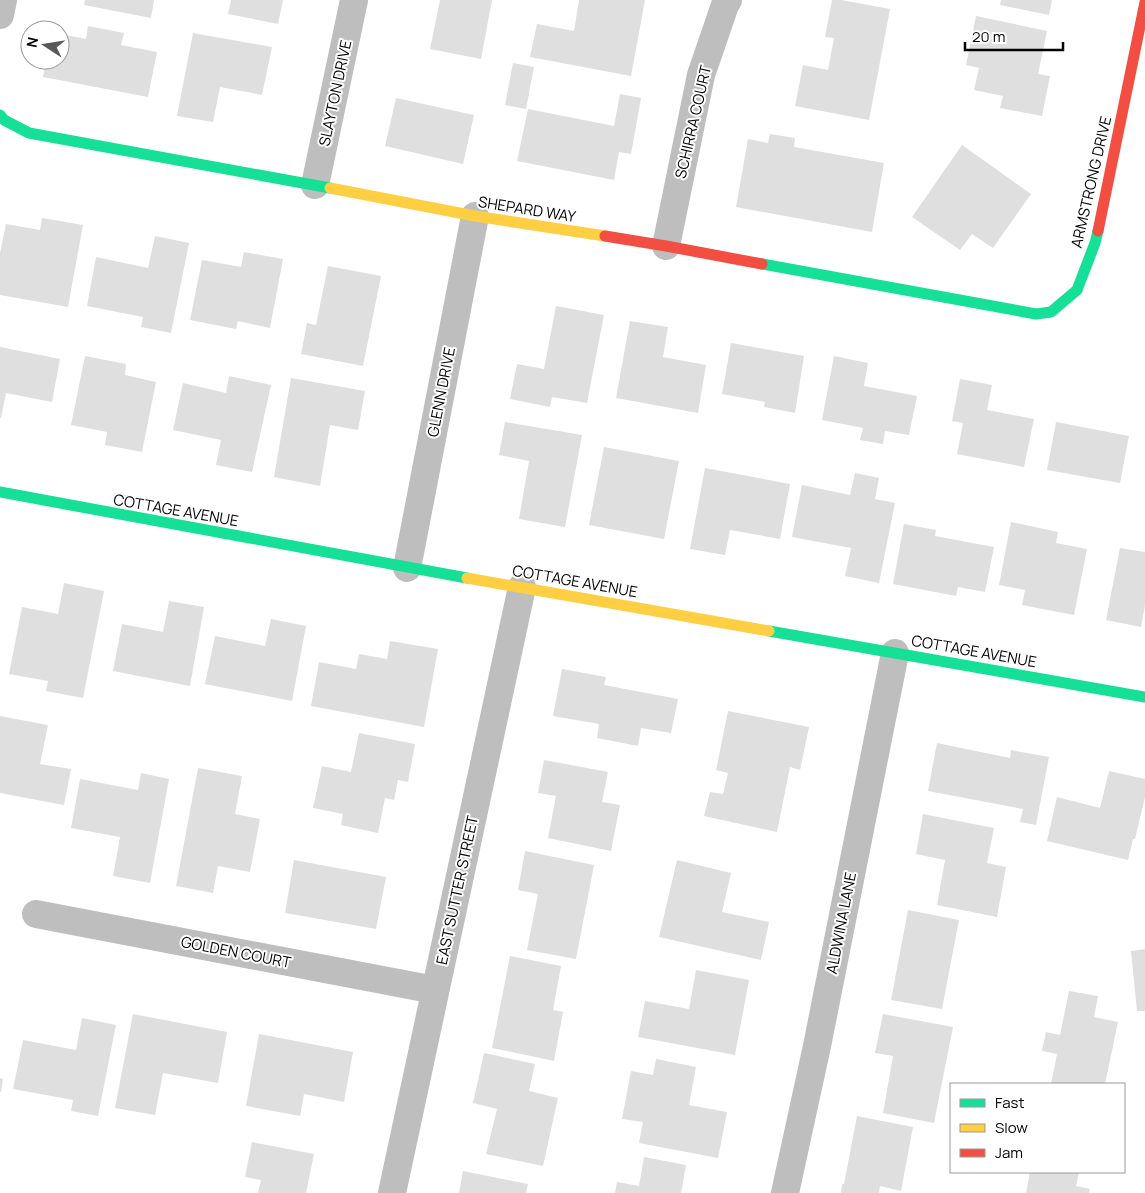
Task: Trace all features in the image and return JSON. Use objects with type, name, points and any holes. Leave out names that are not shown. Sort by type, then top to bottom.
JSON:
[{"type":"street","points":[[0,15],[3,0]]},
{"type":"street","name":"SLAYTON DRIVE","points":[[315,185],[354,0]]},
{"type":"street","name":"SCHIRRA COURT","points":[[666,246],[701,75],[728,0]]},
{"type":"street","name":"ARMSTRONG DRIVE","points":[[978,303],[1036,314],[1050,312],[1077,290],[1095,243],[1145,2]]},
{"type":"street","name":"SHEPARD WAY","points":[[0,115],[4,120],[29,133],[475,216],[666,246],[978,303]]},
{"type":"street","name":"GLENN DRIVE","points":[[407,568],[475,216]]},
{"type":"street","name":"COTTAGE AVENUE","points":[[0,492],[407,568],[1145,697]]},
{"type":"street","name":"EAST SUTTER STREET","points":[[392,1193],[522,587]]},
{"type":"street","name":"ALDWINA LANE","points":[[785,1193],[809,1083],[895,652]]},
{"type":"street","name":"GOLDEN COURT","points":[[36,914],[435,990]]},
{"type":"building","points":[[85,0],[154,0],[151,18],[84,5]]},
{"type":"building","points":[[231,0],[283,0],[278,24],[228,14]]},
{"type":"building","points":[[440,0],[492,0],[481,59],[430,49]]},
{"type":"building","points":[[579,0],[645,0],[631,76],[530,57],[537,24],[574,31]]},
{"type":"building","points":[[832,0],[890,9],[869,120],[795,106],[803,65],[828,70],[834,38],[825,37]]},
{"type":"building","points":[[1001,0],[1052,0],[1049,15],[1000,5]]},
{"type":"building","points":[[976,16],[1047,31],[1038,74],[1050,76],[1042,116],[1000,108],[1003,96],[974,90],[979,68],[966,65]]},
{"type":"building","points":[[88,26],[124,33],[121,45],[157,52],[148,97],[43,77],[44,70],[70,70],[70,36],[86,39]]},
{"type":"building","points":[[193,33],[272,47],[262,95],[220,87],[213,122],[177,116]]},
{"type":"building","points":[[513,63],[534,67],[526,109],[505,105]]},
{"type":"building","points":[[620,94],[641,98],[631,154],[619,152],[614,180],[517,161],[528,109],[614,126]]},
{"type":"building","points":[[396,98],[474,115],[463,164],[385,146]]},
{"type":"building","points":[[770,134],[795,138],[794,147],[884,163],[872,232],[736,207],[748,139],[768,143]]},
{"type":"building","points":[[962,145],[1031,194],[993,248],[972,234],[960,250],[912,217]]},
{"type":"building","points":[[42,218],[83,225],[68,307],[0,295],[0,253],[6,224],[40,230]]},
{"type":"building","points":[[155,236],[189,243],[171,333],[141,327],[143,317],[87,306],[96,257],[148,268]]},
{"type":"building","points":[[244,252],[283,259],[270,328],[238,321],[236,329],[190,320],[202,260],[241,267]]},
{"type":"building","points":[[328,266],[381,276],[363,366],[301,354],[307,323],[316,325]]},
{"type":"building","points":[[556,306],[604,315],[587,403],[552,397],[550,407],[510,399],[517,364],[544,369]]},
{"type":"building","points":[[630,321],[668,327],[663,357],[706,365],[698,413],[616,398]]},
{"type":"building","points":[[731,343],[804,356],[795,413],[764,407],[765,402],[722,394]]},
{"type":"building","points":[[0,347],[60,359],[52,402],[6,393],[0,418]]},
{"type":"building","points":[[85,356],[126,364],[125,375],[156,382],[142,452],[105,445],[107,432],[71,425]]},
{"type":"building","points":[[834,356],[868,363],[864,386],[917,396],[909,435],[885,431],[883,444],[860,440],[863,428],[822,420]]},
{"type":"building","points":[[229,376],[271,385],[252,472],[216,465],[221,440],[173,430],[183,383],[226,393]]},
{"type":"building","points":[[291,378],[365,391],[358,430],[330,425],[320,486],[274,477]]},
{"type":"building","points":[[960,379],[992,385],[987,410],[1034,419],[1024,467],[957,454],[963,423],[952,421]]},
{"type":"building","points":[[505,422],[582,435],[565,527],[519,519],[529,461],[499,455]]},
{"type":"building","points":[[1056,422],[1129,436],[1120,483],[1047,470]]},
{"type":"building","points":[[604,447],[679,461],[664,539],[589,525]]},
{"type":"building","points":[[705,468],[790,484],[780,539],[730,530],[725,555],[690,549]]},
{"type":"building","points":[[855,473],[879,478],[875,499],[895,503],[879,583],[845,576],[851,548],[792,537],[802,485],[850,495]]},
{"type":"building","points":[[1011,522],[1058,532],[1056,543],[1087,549],[1074,615],[1022,605],[1025,590],[999,585]]},
{"type":"building","points":[[904,524],[936,530],[935,536],[994,547],[985,592],[958,587],[956,596],[893,584]]},
{"type":"building","points":[[1120,548],[1145,552],[1145,605],[1141,627],[1106,620]]},
{"type":"building","points":[[64,583],[104,591],[83,698],[46,691],[48,681],[9,674],[22,607],[58,614]]},
{"type":"building","points":[[169,601],[204,607],[190,686],[113,671],[122,624],[163,632]]},
{"type":"building","points":[[271,619],[306,626],[292,701],[205,684],[215,636],[265,646]]},
{"type":"building","points":[[390,641],[438,649],[424,727],[311,706],[319,662],[356,669],[359,654],[387,659]]},
{"type":"building","points":[[562,669],[606,677],[604,685],[678,699],[671,733],[641,728],[638,746],[597,738],[599,724],[553,716]]},
{"type":"building","points":[[728,711],[809,727],[800,770],[790,767],[777,832],[704,816],[710,792],[723,794],[728,773],[716,770]]},
{"type":"building","points":[[0,716],[48,725],[40,764],[71,769],[64,805],[0,793]]},
{"type":"building","points":[[359,733],[415,744],[408,782],[398,780],[394,800],[385,798],[378,833],[341,825],[343,814],[313,808],[322,766],[351,772]]},
{"type":"building","points":[[937,743],[1010,758],[1011,750],[1049,757],[1036,825],[1020,822],[1023,809],[928,791]]},
{"type":"building","points":[[544,760],[608,772],[602,802],[620,805],[611,851],[548,838],[556,796],[538,793]]},
{"type":"building","points":[[198,768],[242,776],[235,814],[260,819],[250,872],[218,866],[213,893],[176,886]]},
{"type":"building","points":[[1109,771],[1145,779],[1145,797],[1128,860],[1047,841],[1057,797],[1100,808]]},
{"type":"building","points":[[141,773],[169,779],[150,883],[113,876],[120,837],[71,828],[80,779],[138,790]]},
{"type":"building","points":[[923,814],[994,828],[987,863],[1006,867],[997,917],[937,905],[945,860],[916,854]]},
{"type":"building","points":[[525,851],[594,865],[576,959],[527,950],[538,894],[518,890]]},
{"type":"building","points":[[294,860],[386,877],[376,929],[285,913]]},
{"type":"building","points":[[677,860],[731,873],[722,912],[769,922],[761,960],[659,937]]},
{"type":"building","points":[[908,910],[959,920],[942,1009],[891,1000]]},
{"type":"building","points":[[1145,949],[1145,1011],[1137,1011],[1131,951]]},
{"type":"building","points":[[510,956],[561,966],[553,1010],[563,1012],[554,1061],[492,1048]]},
{"type":"building","points":[[696,970],[749,980],[735,1055],[638,1037],[645,1001],[689,1009]]},
{"type":"building","points":[[1069,991],[1098,996],[1094,1017],[1118,1022],[1105,1083],[1051,1083],[1057,1054],[1042,1051],[1046,1032],[1060,1035]]},
{"type":"building","points":[[133,1014],[227,1032],[218,1083],[163,1073],[155,1115],[115,1108]]},
{"type":"building","points":[[883,1014],[953,1027],[934,1123],[883,1113],[893,1056],[875,1053]]},
{"type":"building","points":[[82,1018],[116,1025],[98,1116],[71,1111],[73,1100],[13,1089],[23,1040],[76,1050]]},
{"type":"building","points":[[259,1034],[353,1052],[344,1102],[304,1094],[300,1116],[246,1106]]},
{"type":"building","points":[[484,1053],[535,1064],[529,1091],[558,1098],[543,1166],[486,1154],[497,1109],[473,1103]]},
{"type":"building","points":[[656,1059],[696,1067],[689,1105],[727,1112],[718,1158],[639,1143],[643,1122],[622,1119],[631,1071],[653,1075]]},
{"type":"building","points":[[0,1078],[3,1079],[1,1092],[0,1092]]},
{"type":"building","points":[[857,1116],[913,1127],[901,1191],[880,1186],[879,1193],[841,1193]]},
{"type":"building","points":[[252,1142],[314,1154],[306,1193],[258,1193],[261,1180],[245,1177]]},
{"type":"building","points":[[644,1157],[686,1165],[681,1193],[615,1193],[617,1182],[639,1186]]},
{"type":"building","points":[[463,1171],[528,1184],[526,1193],[459,1193]]},
{"type":"building","points":[[1030,1173],[1079,1173],[1076,1186],[1090,1189],[1089,1193],[1026,1193]]},
{"type":"traffic: fast","points":[[0,115],[4,120],[29,133],[330,188]]},
{"type":"traffic: fast","points":[[762,264],[1036,314],[1051,312],[1077,290],[1098,231]]},
{"type":"traffic: fast","points":[[0,492],[467,578]]},
{"type":"traffic: fast","points":[[769,631],[1145,697]]},
{"type":"traffic: slow","points":[[330,188],[475,216],[605,236]]},
{"type":"traffic: slow","points":[[467,578],[769,631]]},
{"type":"traffic: jam","points":[[1098,231],[1145,2]]},
{"type":"traffic: jam","points":[[605,236],[762,264]]}]
